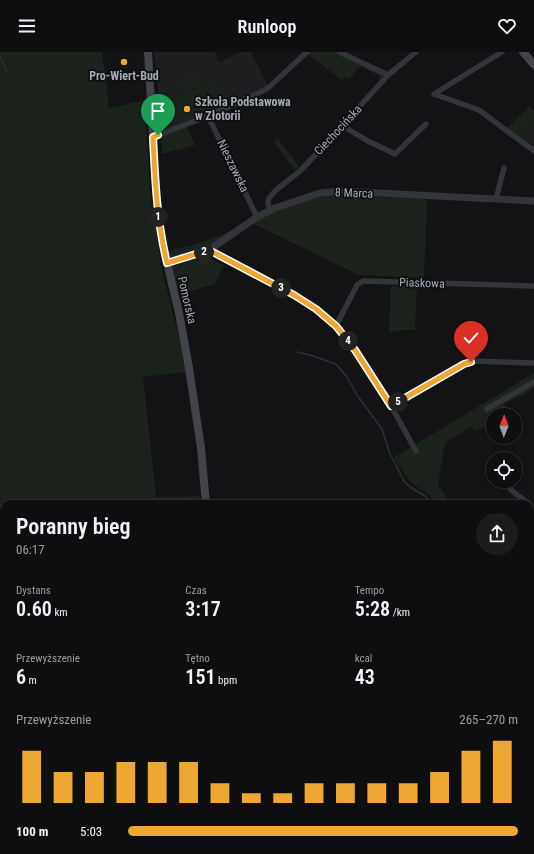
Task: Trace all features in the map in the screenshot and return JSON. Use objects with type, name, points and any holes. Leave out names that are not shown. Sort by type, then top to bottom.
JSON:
[{"type":"main road","name":"Pomorska","points":[[148,52],[158,218],[179,313],[189,368],[201,448],[206,500]]},
{"type":"main road","points":[[523,52],[534,65]]},
{"type":"street","points":[[153,137],[208,116],[267,89],[307,52]]},
{"type":"street","points":[[340,52],[388,75]]},
{"type":"street","name":"Ciechocińska","points":[[269,210],[269,198],[276,190],[300,170],[343,126],[388,75],[416,52]]},
{"type":"street","points":[[502,52],[434,94],[479,110],[534,151]]},
{"type":"street","name":"Nieszawska","points":[[208,116],[257,217]]},
{"type":"street","points":[[343,126],[366,140],[395,154],[426,124]]},
{"type":"street","points":[[496,199],[504,168]]},
{"type":"street","name":"8 Marca","points":[[167,263],[209,250],[269,210],[320,193],[339,191],[534,201]]},
{"type":"street","points":[[209,250],[294,295],[316,309],[336,326],[355,350],[391,406],[416,450]]},
{"type":"street","name":"Piaskowa","points":[[336,326],[357,285],[363,281],[534,286]]},
{"type":"street","points":[[391,406],[464,364],[471,362],[534,363]]},
{"type":"street","points":[[489,408],[534,382]]},
{"type":"street","points":[[510,488],[524,500]]},
{"type":"shaded area","points":[[0,52],[102,52],[109,108],[145,100],[150,196],[162,269],[187,372],[143,377],[156,497],[200,496],[200,500],[0,500]]},
{"type":"shaded area","name":"Szkoła Podstawowa w Złotorii","points":[[154,52],[215,52],[219,63],[241,52],[251,52],[268,86],[162,133]]},
{"type":"shaded area","points":[[304,52],[335,52],[383,76],[379,81],[379,76],[362,67],[357,69],[349,79],[346,76],[342,80],[308,54],[270,89],[239,106],[187,127],[195,145],[162,154],[162,133],[268,86]]},
{"type":"shaded area","points":[[199,70],[204,83],[182,92],[176,79]]},
{"type":"shaded area","points":[[213,82],[222,104],[178,122],[170,100]]},
{"type":"shaded area","points":[[530,106],[534,111],[534,123],[519,138],[507,128]]},
{"type":"shaded area","points":[[534,123],[534,149],[519,138]]},
{"type":"shaded area","points":[[277,138],[299,166],[295,170],[274,142]]},
{"type":"shaded area","points":[[328,195],[421,199],[427,201],[424,278],[359,275],[252,223],[277,208]]},
{"type":"shaded area","points":[[234,230],[196,261],[206,258],[224,265],[215,284],[180,294],[166,251],[198,244]]},
{"type":"shaded area","points":[[391,286],[417,287],[415,330],[389,332]]},
{"type":"shaded area","points":[[534,373],[534,388],[505,403],[505,408],[486,408],[486,426],[474,432],[471,427],[445,442],[438,485],[448,500],[433,500],[412,483],[393,458]]},
{"type":"waterway","points":[[0,56],[7,72]]},
{"type":"waterway","points":[[297,352],[336,364],[347,377],[357,395],[382,429],[390,454],[404,481],[428,500]]},
{"type":"place","name":"Pro-Wiert-Bud","points":[[124,62]]},
{"type":"place","name":"Szkoła Podstawowa w Złotorii","points":[[187,109]]},
{"type":"route","points":[[158,135],[153,137],[155,184],[160,236],[167,263],[209,250],[294,295],[316,309],[336,326],[355,350],[391,406],[464,364],[471,362]]}]
